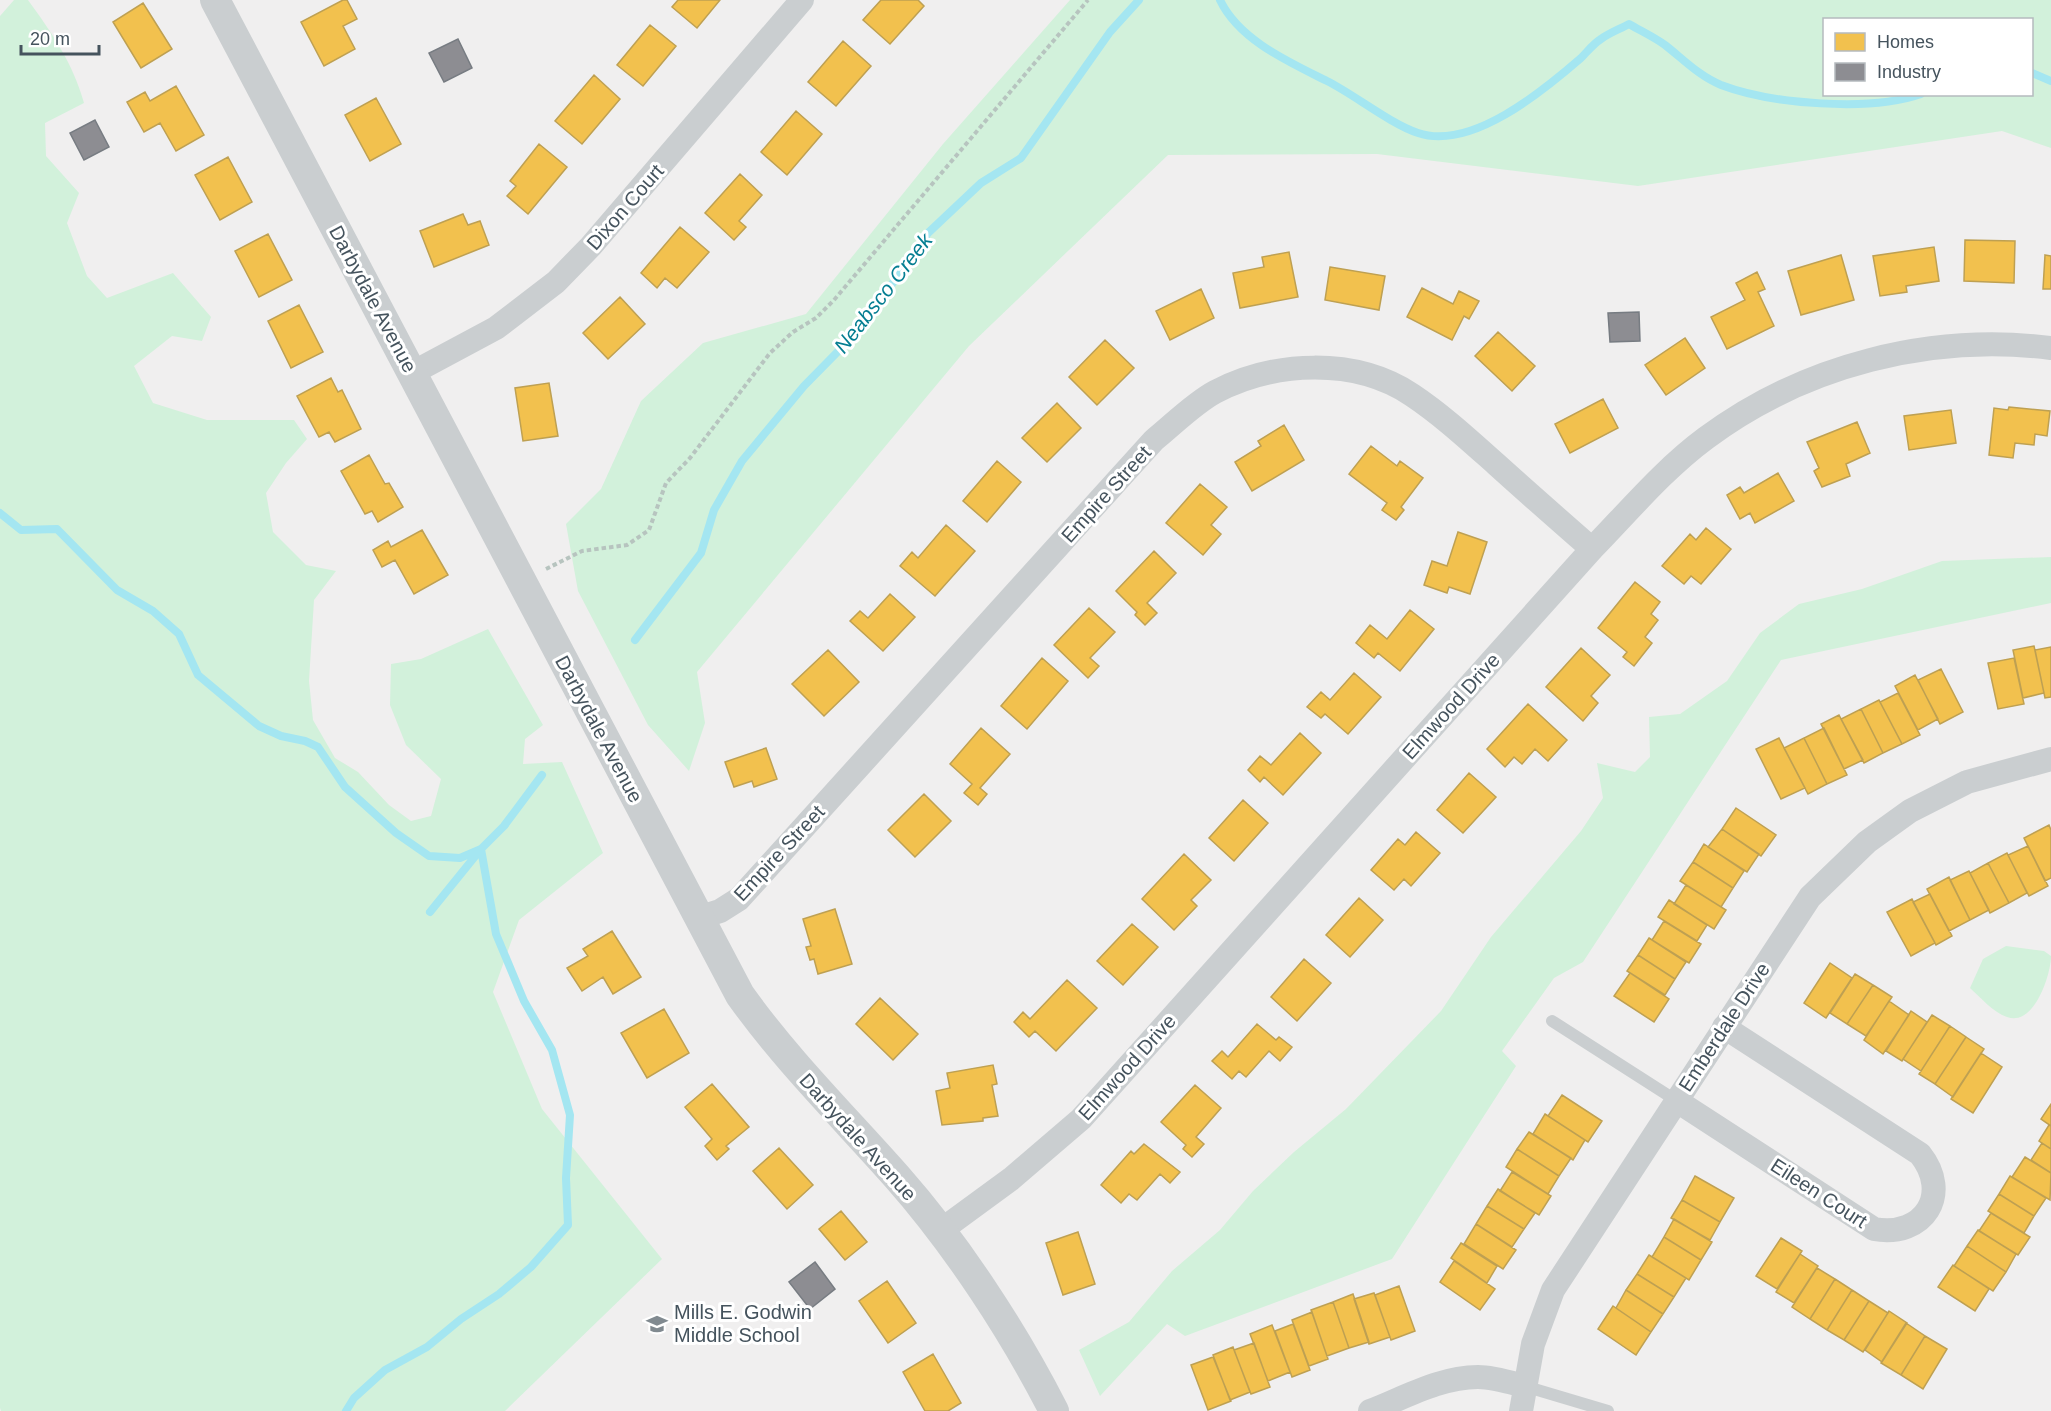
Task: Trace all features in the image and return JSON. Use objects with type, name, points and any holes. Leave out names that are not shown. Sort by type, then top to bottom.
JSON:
[{"type":"street","name":"Darbydale Avenue","points":[[215,0],[740,995],[766,1032],[899,1179],[940,1231],[1002,1320],[1054,1411]]},
{"type":"street","name":"Dixon Court","points":[[412,373],[496,328],[556,282],[591,246],[802,0]]},
{"type":"street","name":"Elmwood Drive","points":[[940,1231],[1011,1179],[1081,1119],[1592,549],[1674,464],[1706,438],[1740,415],[1784,391],[1832,372],[1912,351],[1964,344],[2016,344],[2051,348]]},
{"type":"street","name":"Empire Street","points":[[698,918],[720,911],[739,900],[1154,440],[1214,393],[1239,381],[1266,372],[1301,368],[1336,369],[1371,377],[1410,394],[1452,425],[1592,549]]},
{"type":"street","name":"Emberdale Drive","points":[[1521,1411],[1533,1344],[1553,1290],[1810,897],[1867,842],[1937,795],[1967,782],[2051,759]]},
{"type":"street","name":"Eileen Court","points":[[1677,1101],[1874,1229],[1896,1232],[1909,1228],[1928,1209],[1933,1196],[1933,1176],[1920,1154],[1724,1028]]},
{"type":"street","points":[[1370,1411],[1460,1378],[1479,1376],[1524,1386]]},
{"type":"lane","points":[[1552,1021],[1677,1101]]},
{"type":"lane","points":[[1524,1386],[1608,1411]]},
{"type":"path","points":[[520,580],[582,551],[627,545],[649,530],[666,483],[690,458],[770,353],[793,332],[816,318],[848,284],[1088,0]]},
{"type":"green space","points":[[14,0],[28,0],[45,24],[68,62],[84,103],[45,123],[46,156],[79,193],[67,223],[87,276],[107,298],[173,273],[211,317],[202,341],[172,336],[134,366],[153,403],[207,420],[294,420],[307,439],[286,463],[266,493],[273,532],[306,565],[336,571],[314,600],[309,681],[313,720],[335,758],[358,772],[389,805],[411,821],[431,816],[441,779],[406,745],[390,705],[391,664],[421,659],[488,629],[543,725],[525,739],[523,764],[562,762],[603,853],[519,920],[493,992],[542,1109],[662,1259],[505,1411],[1,1411],[0,16]]},
{"type":"green space","points":[[1070,0],[2051,0],[2051,148],[2002,131],[1638,186],[1377,154],[1168,155],[969,346],[697,672],[705,723],[689,771],[648,725],[578,591],[566,524],[601,489],[641,401],[703,343],[806,314],[943,144]]},
{"type":"green space","points":[[2051,557],[2051,603],[1781,660],[1583,962],[1554,978],[1502,1051],[1516,1066],[1392,1259],[1185,1336],[1167,1324],[1100,1396],[1079,1350],[1129,1322],[1172,1271],[1220,1230],[1253,1191],[1294,1152],[1346,1109],[1441,1011],[1491,937],[1581,831],[1603,798],[1597,763],[1635,772],[1650,757],[1649,717],[1680,714],[1727,681],[1760,633],[1799,604],[1862,589],[1942,561]]},
{"type":"green space","points":[[2006,946],[2044,951],[2051,956],[2048,975],[2039,997],[2033,1007],[2017,1018],[2007,1017],[1997,1012],[1970,988],[1983,959]]},
{"type":"building: Homes","points":[[347,0],[357,19],[343,26],[355,49],[324,66],[301,22]]},
{"type":"building: Homes","points":[[678,0],[720,0],[697,28],[672,7]]},
{"type":"building: Homes","points":[[881,0],[918,0],[924,6],[890,44],[863,20]]},
{"type":"building: Homes","points":[[143,3],[172,49],[141,68],[113,22]]},
{"type":"building: Homes","points":[[650,25],[676,46],[643,86],[617,65]]},
{"type":"building: Homes","points":[[843,41],[871,66],[836,106],[808,82]]},
{"type":"building: Homes","points":[[594,75],[620,99],[582,144],[555,121]]},
{"type":"building: Homes","points":[[176,86],[204,135],[176,151],[160,123],[144,132],[127,102],[145,92],[150,101]]},
{"type":"building: Homes","points":[[376,98],[401,144],[370,161],[345,115]]},
{"type":"building: Homes","points":[[796,111],[822,134],[787,175],[761,152]]},
{"type":"building: Homes","points":[[539,144],[567,167],[528,214],[507,196],[516,186],[510,181]]},
{"type":"building: Homes","points":[[228,157],[252,202],[220,220],[195,175]]},
{"type":"building: Homes","points":[[740,174],[762,195],[739,221],[746,227],[734,240],[705,213]]},
{"type":"building: Homes","points":[[463,214],[468,225],[480,221],[489,245],[434,267],[420,231]]},
{"type":"building: Homes","points":[[680,227],[709,252],[677,288],[665,278],[657,288],[641,273]]},
{"type":"building: Homes","points":[[268,234],[292,280],[259,297],[235,251]]},
{"type":"building: Homes","points":[[1965,240],[2015,241],[2014,283],[1964,281]]},
{"type":"building: Homes","points":[[1934,247],[1939,281],[1906,286],[1907,292],[1880,296],[1873,256]]},
{"type":"building: Homes","points":[[1289,252],[1298,297],[1240,308],[1233,273],[1264,267],[1262,257]]},
{"type":"building: Homes","points":[[1841,255],[1854,300],[1801,315],[1788,271]]},
{"type":"building: Homes","points":[[2045,255],[2051,256],[2051,289],[2043,289]]},
{"type":"building: Homes","points":[[1330,267],[1385,276],[1379,310],[1325,300]]},
{"type":"building: Homes","points":[[1757,272],[1765,289],[1758,292],[1774,326],[1727,349],[1711,317],[1745,300],[1736,283]]},
{"type":"building: Homes","points":[[1422,288],[1453,304],[1459,291],[1479,301],[1469,319],[1464,316],[1452,340],[1407,317]]},
{"type":"building: Homes","points":[[1201,289],[1214,318],[1170,340],[1156,311]]},
{"type":"building: Homes","points":[[620,297],[645,324],[608,359],[583,333]]},
{"type":"building: Homes","points":[[299,305],[323,352],[291,368],[268,321]]},
{"type":"building: Homes","points":[[1498,332],[1535,366],[1512,391],[1475,356]]},
{"type":"building: Homes","points":[[1685,338],[1705,368],[1666,395],[1645,365]]},
{"type":"building: Homes","points":[[1105,340],[1134,368],[1097,405],[1069,377]]},
{"type":"building: Homes","points":[[331,378],[338,392],[342,390],[361,429],[335,442],[329,432],[319,437],[297,396]]},
{"type":"building: Homes","points":[[549,383],[558,436],[523,441],[515,388]]},
{"type":"building: Homes","points":[[1603,399],[1618,428],[1570,453],[1555,424]]},
{"type":"building: Homes","points":[[1057,403],[1081,428],[1047,462],[1022,438]]},
{"type":"building: Homes","points":[[2009,407],[2050,411],[2047,436],[2035,434],[2034,445],[2015,443],[2013,458],[1989,455],[1994,408],[2008,410]]},
{"type":"building: Homes","points":[[1951,410],[1956,443],[1909,450],[1904,416]]},
{"type":"building: Homes","points":[[1857,422],[1870,453],[1846,464],[1850,476],[1822,487],[1814,471],[1819,468],[1807,442]]},
{"type":"building: Homes","points":[[1284,425],[1304,460],[1252,491],[1235,462],[1261,446],[1258,441]]},
{"type":"building: Homes","points":[[1371,446],[1397,466],[1400,461],[1423,478],[1401,507],[1404,510],[1396,520],[1382,510],[1387,503],[1349,474]]},
{"type":"building: Homes","points":[[369,455],[385,484],[389,483],[403,507],[378,522],[372,511],[365,514],[341,471]]},
{"type":"building: Homes","points":[[997,461],[1021,482],[987,522],[963,501]]},
{"type":"building: Homes","points":[[1778,473],[1794,501],[1755,523],[1750,513],[1740,519],[1727,495],[1740,487],[1744,493]]},
{"type":"building: Homes","points":[[1200,484],[1227,507],[1211,525],[1221,534],[1203,555],[1166,523]]},
{"type":"building: Homes","points":[[946,525],[975,551],[935,596],[900,566],[912,552],[918,558]]},
{"type":"building: Homes","points":[[1706,528],[1731,549],[1701,584],[1691,576],[1684,584],[1662,566],[1690,534],[1696,540]]},
{"type":"building: Homes","points":[[422,530],[448,575],[414,594],[395,560],[382,567],[373,550],[388,541],[391,547]]},
{"type":"building: Homes","points":[[1458,532],[1487,542],[1470,594],[1449,587],[1447,593],[1424,585],[1432,561],[1447,566]]},
{"type":"building: Homes","points":[[1154,551],[1176,573],[1147,603],[1157,613],[1145,625],[1135,615],[1137,612],[1116,591]]},
{"type":"building: Homes","points":[[1635,582],[1660,602],[1651,614],[1658,620],[1645,637],[1652,643],[1634,666],[1623,657],[1627,652],[1598,628]]},
{"type":"building: Homes","points":[[890,594],[915,617],[883,651],[850,621],[860,611],[868,618]]},
{"type":"building: Homes","points":[[1089,608],[1115,632],[1090,658],[1099,666],[1088,678],[1054,645]]},
{"type":"building: Homes","points":[[1410,610],[1434,629],[1400,671],[1378,653],[1374,658],[1356,643],[1370,625],[1387,639]]},
{"type":"building: Homes","points":[[2034,646],[2044,693],[2023,698],[2013,650]]},
{"type":"building: Homes","points":[[2051,647],[2051,697],[2045,698],[2035,650]]},
{"type":"building: Homes","points":[[1581,648],[1610,675],[1591,696],[1598,703],[1583,721],[1546,687]]},
{"type":"building: Homes","points":[[828,650],[859,682],[824,716],[792,684]]},
{"type":"building: Homes","points":[[1042,658],[1068,681],[1027,729],[1001,706]]},
{"type":"building: Homes","points":[[2014,658],[2024,704],[1998,709],[1988,663]]},
{"type":"building: Homes","points":[[1941,669],[1963,712],[1940,724],[1918,680]]},
{"type":"building: Homes","points":[[1354,673],[1381,697],[1348,734],[1325,714],[1321,718],[1307,707],[1321,692],[1330,700]]},
{"type":"building: Homes","points":[[1915,675],[1938,719],[1918,730],[1895,686]]},
{"type":"building: Homes","points":[[1898,693],[1920,735],[1902,744],[1880,702]]},
{"type":"building: Homes","points":[[1879,700],[1902,744],[1883,753],[1861,709]]},
{"type":"building: Homes","points":[[1528,704],[1567,740],[1548,761],[1535,749],[1522,764],[1514,757],[1505,767],[1487,749]]},
{"type":"building: Homes","points":[[1861,709],[1883,753],[1864,763],[1841,719]]},
{"type":"building: Homes","points":[[1839,715],[1863,760],[1844,769],[1821,724]]},
{"type":"building: Homes","points":[[981,728],[1010,754],[980,788],[987,794],[978,805],[964,793],[972,784],[950,764]]},
{"type":"building: Homes","points":[[1824,728],[1847,775],[1827,784],[1804,738]]},
{"type":"building: Homes","points":[[1300,733],[1321,753],[1283,795],[1264,777],[1260,782],[1248,770],[1260,756],[1271,765]]},
{"type":"building: Homes","points":[[1779,738],[1805,788],[1781,799],[1756,749]]},
{"type":"building: Homes","points":[[1804,738],[1827,784],[1808,794],[1784,748]]},
{"type":"building: Homes","points":[[766,748],[777,779],[754,787],[752,781],[734,787],[725,762]]},
{"type":"building: Homes","points":[[1469,773],[1496,797],[1463,833],[1437,810]]},
{"type":"building: Homes","points":[[924,794],[951,821],[915,857],[888,830]]},
{"type":"building: Homes","points":[[1243,800],[1268,823],[1234,861],[1209,838]]},
{"type":"building: Homes","points":[[1736,808],[1776,835],[1761,856],[1722,829]]},
{"type":"building: Homes","points":[[2049,825],[2051,830],[2051,878],[2045,881],[2024,838]]},
{"type":"building: Homes","points":[[1722,829],[1759,854],[1747,872],[1708,847]]},
{"type":"building: Homes","points":[[1416,832],[1440,853],[1411,886],[1404,879],[1394,890],[1371,870],[1398,839],[1405,845]]},
{"type":"building: Homes","points":[[1704,844],[1744,871],[1733,888],[1693,862]]},
{"type":"building: Homes","points":[[2028,846],[2048,886],[2029,896],[2008,855]]},
{"type":"building: Homes","points":[[2007,853],[2027,893],[2009,903],[1988,863]]},
{"type":"building: Homes","points":[[1184,854],[1211,880],[1191,900],[1197,906],[1174,930],[1142,899]]},
{"type":"building: Homes","points":[[1693,862],[1733,888],[1721,907],[1680,881]]},
{"type":"building: Homes","points":[[1988,863],[2009,903],[1990,913],[1970,873]]},
{"type":"building: Homes","points":[[1969,871],[1989,910],[1970,920],[1950,880]]},
{"type":"building: Homes","points":[[1949,877],[1970,920],[1949,931],[1927,889]]},
{"type":"building: Homes","points":[[1686,885],[1726,910],[1714,929],[1674,904]]},
{"type":"building: Homes","points":[[1930,894],[1952,936],[1936,945],[1913,902]]},
{"type":"building: Homes","points":[[1359,898],[1383,920],[1350,957],[1326,935]]},
{"type":"building: Homes","points":[[1912,899],[1935,943],[1911,956],[1887,912]]},
{"type":"building: Homes","points":[[1669,900],[1707,925],[1697,941],[1658,917]]},
{"type":"building: Homes","points":[[835,909],[852,964],[818,974],[814,959],[810,960],[806,947],[811,946],[803,919]]},
{"type":"building: Homes","points":[[1664,921],[1701,944],[1689,963],[1652,940]]},
{"type":"building: Homes","points":[[1132,924],[1158,947],[1123,985],[1097,961]]},
{"type":"building: Homes","points":[[612,931],[641,977],[613,994],[603,977],[582,991],[567,968],[588,956],[583,949]]},
{"type":"building: Homes","points":[[1649,938],[1686,962],[1675,979],[1638,955]]},
{"type":"building: Homes","points":[[1638,955],[1675,979],[1665,995],[1627,971]]},
{"type":"building: Homes","points":[[1304,959],[1331,983],[1297,1021],[1271,997]]},
{"type":"building: Homes","points":[[1830,963],[1852,978],[1826,1018],[1804,1003]]},
{"type":"building: Homes","points":[[1630,973],[1669,999],[1654,1022],[1614,996]]},
{"type":"building: Homes","points":[[1855,974],[1873,985],[1847,1024],[1830,1013]]},
{"type":"building: Homes","points":[[1067,980],[1097,1008],[1056,1051],[1035,1031],[1029,1037],[1014,1022],[1023,1012],[1030,1019]]},
{"type":"building: Homes","points":[[1873,985],[1892,997],[1866,1036],[1847,1024]]},
{"type":"building: Homes","points":[[880,998],[918,1034],[893,1060],[856,1024]]},
{"type":"building: Homes","points":[[1889,1001],[1909,1015],[1883,1054],[1864,1040]]},
{"type":"building: Homes","points":[[664,1009],[689,1053],[647,1078],[621,1033]]},
{"type":"building: Homes","points":[[1911,1011],[1927,1022],[1902,1061],[1886,1051]]},
{"type":"building: Homes","points":[[1932,1015],[1950,1026],[1921,1071],[1903,1059]]},
{"type":"building: Homes","points":[[1257,1024],[1276,1040],[1279,1037],[1292,1047],[1280,1061],[1269,1051],[1246,1077],[1239,1071],[1232,1079],[1212,1061],[1222,1051],[1228,1057]]},
{"type":"building: Homes","points":[[1950,1026],[1966,1037],[1935,1084],[1919,1074]]},
{"type":"building: Homes","points":[[1966,1037],[1984,1049],[1953,1097],[1935,1084]]},
{"type":"building: Homes","points":[[1981,1053],[2002,1067],[1973,1113],[1951,1099]]},
{"type":"building: Homes","points":[[993,1065],[997,1084],[992,1085],[998,1116],[983,1118],[983,1121],[942,1125],[936,1091],[950,1088],[947,1073]]},
{"type":"building: Homes","points":[[712,1084],[749,1127],[726,1146],[729,1149],[717,1160],[705,1146],[712,1139],[685,1107]]},
{"type":"building: Homes","points":[[1195,1085],[1221,1108],[1196,1137],[1204,1144],[1192,1157],[1183,1149],[1186,1145],[1161,1122]]},
{"type":"building: Homes","points":[[1562,1095],[1602,1121],[1588,1142],[1548,1116]]},
{"type":"building: Homes","points":[[2051,1104],[2051,1126],[2041,1119]]},
{"type":"building: Homes","points":[[1545,1114],[1585,1140],[1573,1160],[1533,1134]]},
{"type":"building: Homes","points":[[2049,1125],[2051,1126],[2051,1149],[2039,1141]]},
{"type":"building: Homes","points":[[1529,1132],[1571,1158],[1559,1176],[1517,1149]]},
{"type":"building: Homes","points":[[2042,1143],[2051,1149],[2051,1173],[2031,1160]]},
{"type":"building: Homes","points":[[1144,1144],[1180,1172],[1170,1183],[1160,1174],[1137,1200],[1129,1194],[1121,1203],[1101,1185],[1131,1151],[1134,1154]]},
{"type":"building: Homes","points":[[779,1148],[813,1185],[787,1209],[753,1171]]},
{"type":"building: Homes","points":[[1517,1149],[1559,1176],[1548,1194],[1506,1167]]},
{"type":"building: Homes","points":[[2025,1157],[2051,1173],[2050,1200],[2012,1177]]},
{"type":"building: Homes","points":[[1512,1172],[1551,1196],[1539,1215],[1500,1191]]},
{"type":"building: Homes","points":[[1695,1176],[1734,1198],[1720,1222],[1682,1200]]},
{"type":"building: Homes","points":[[2010,1176],[2046,1198],[2034,1216],[1999,1194]]},
{"type":"building: Homes","points":[[1498,1189],[1535,1213],[1524,1229],[1487,1206]]},
{"type":"building: Homes","points":[[1999,1194],[2034,1216],[2024,1233],[1988,1211]]},
{"type":"building: Homes","points":[[1682,1200],[1720,1222],[1710,1240],[1671,1218]]},
{"type":"building: Homes","points":[[1487,1206],[1524,1229],[1512,1247],[1476,1224]]},
{"type":"building: Homes","points":[[841,1211],[867,1242],[845,1260],[819,1229]]},
{"type":"building: Homes","points":[[1991,1213],[2030,1237],[2018,1255],[1979,1231]]},
{"type":"building: Homes","points":[[1674,1219],[1712,1242],[1701,1260],[1664,1237]]},
{"type":"building: Homes","points":[[1476,1224],[1516,1250],[1503,1269],[1464,1244]]},
{"type":"building: Homes","points":[[1978,1230],[2016,1254],[2006,1272],[1967,1246]]},
{"type":"building: Homes","points":[[1078,1232],[1095,1284],[1063,1295],[1046,1243]]},
{"type":"building: Homes","points":[[1664,1237],[1701,1260],[1689,1280],[1652,1257]]},
{"type":"building: Homes","points":[[1781,1238],[1802,1251],[1777,1289],[1756,1276]]},
{"type":"building: Homes","points":[[1461,1243],[1497,1266],[1487,1283],[1451,1258]]},
{"type":"building: Homes","points":[[1967,1246],[2006,1272],[1993,1291],[1954,1266]]},
{"type":"building: Homes","points":[[1800,1254],[1818,1266],[1794,1303],[1776,1292]]},
{"type":"building: Homes","points":[[1649,1255],[1686,1278],[1674,1297],[1637,1274]]},
{"type":"building: Homes","points":[[1454,1261],[1495,1289],[1480,1310],[1440,1282]]},
{"type":"building: Homes","points":[[1953,1265],[1989,1289],[1975,1311],[1938,1287]]},
{"type":"building: Homes","points":[[1817,1268],[1835,1279],[1810,1319],[1792,1307]]},
{"type":"building: Homes","points":[[1637,1274],[1674,1297],[1663,1314],[1626,1290]]},
{"type":"building: Homes","points":[[1835,1279],[1852,1290],[1827,1330],[1810,1319]]},
{"type":"building: Homes","points":[[887,1281],[916,1323],[888,1343],[859,1301]]},
{"type":"building: Homes","points":[[1399,1286],[1415,1331],[1391,1340],[1375,1295]]},
{"type":"building: Homes","points":[[1626,1290],[1663,1314],[1651,1332],[1616,1308]]},
{"type":"building: Homes","points":[[1852,1290],[1869,1301],[1844,1340],[1827,1330]]},
{"type":"building: Homes","points":[[1374,1293],[1390,1337],[1369,1344],[1354,1299]]},
{"type":"building: Homes","points":[[1353,1294],[1369,1342],[1349,1348],[1333,1302]]},
{"type":"building: Homes","points":[[1869,1301],[1888,1313],[1863,1352],[1844,1340]]},
{"type":"building: Homes","points":[[1333,1302],[1349,1348],[1327,1356],[1311,1310]]},
{"type":"building: Homes","points":[[1613,1306],[1651,1332],[1636,1355],[1598,1329]]},
{"type":"building: Homes","points":[[1889,1311],[1907,1323],[1882,1362],[1865,1350]]},
{"type":"building: Homes","points":[[1312,1312],[1328,1359],[1309,1366],[1292,1320]]},
{"type":"building: Homes","points":[[1906,1323],[1925,1336],[1901,1375],[1881,1363]]},
{"type":"building: Homes","points":[[1293,1324],[1310,1370],[1292,1377],[1275,1331]]},
{"type":"building: Homes","points":[[1272,1325],[1290,1372],[1268,1381],[1250,1334]]},
{"type":"building: Homes","points":[[1925,1336],[1947,1349],[1923,1389],[1901,1375]]},
{"type":"building: Homes","points":[[1254,1343],[1270,1387],[1251,1394],[1234,1350]]},
{"type":"building: Homes","points":[[1233,1347],[1250,1392],[1230,1400],[1213,1355]]},
{"type":"building: Homes","points":[[933,1354],[961,1403],[948,1411],[925,1411],[903,1372]]},
{"type":"building: Homes","points":[[1213,1357],[1231,1401],[1208,1410],[1191,1365]]},
{"type":"building: Industry","points":[[458,39],[472,68],[444,82],[429,53]]},
{"type":"building: Industry","points":[[95,120],[109,147],[84,160],[70,133]]},
{"type":"building: Industry","points":[[1639,312],[1640,341],[1610,342],[1608,313]]},
{"type":"building: Industry","points":[[815,1262],[835,1289],[810,1309],[789,1282]]},
{"type":"waterway","name":"Neabsco Creek","points":[[635,640],[701,553],[714,510],[742,461],[804,386],[861,328],[928,233],[981,183],[1021,158],[1110,32],[1139,0]]},
{"type":"waterway","points":[[1220,0],[1239,27],[1266,48],[1407,128],[1418,133],[1439,136],[1460,134],[1505,115],[1547,86],[1598,41],[1629,24],[1665,45],[1706,77],[1742,92],[1793,101],[1848,104],[1900,100],[1914,96]]},
{"type":"waterway","points":[[2033,73],[2051,81]]},
{"type":"waterway","name":"Neabsco Creek","points":[[0,513],[21,530],[57,529],[117,590],[153,611],[179,634],[198,675],[259,726],[281,736],[305,741],[318,747],[345,787],[396,833],[429,856],[460,858],[481,849],[504,826],[542,775]]},
{"type":"waterway","points":[[346,1411],[354,1398],[385,1370],[427,1347],[461,1319],[499,1294],[531,1267],[568,1225],[566,1178],[570,1115],[552,1050],[524,1001],[496,934],[481,849],[430,912]]},
{"type":"place","name":"Mills E. Godwin Middle School","points":[[657,1324]]}]
